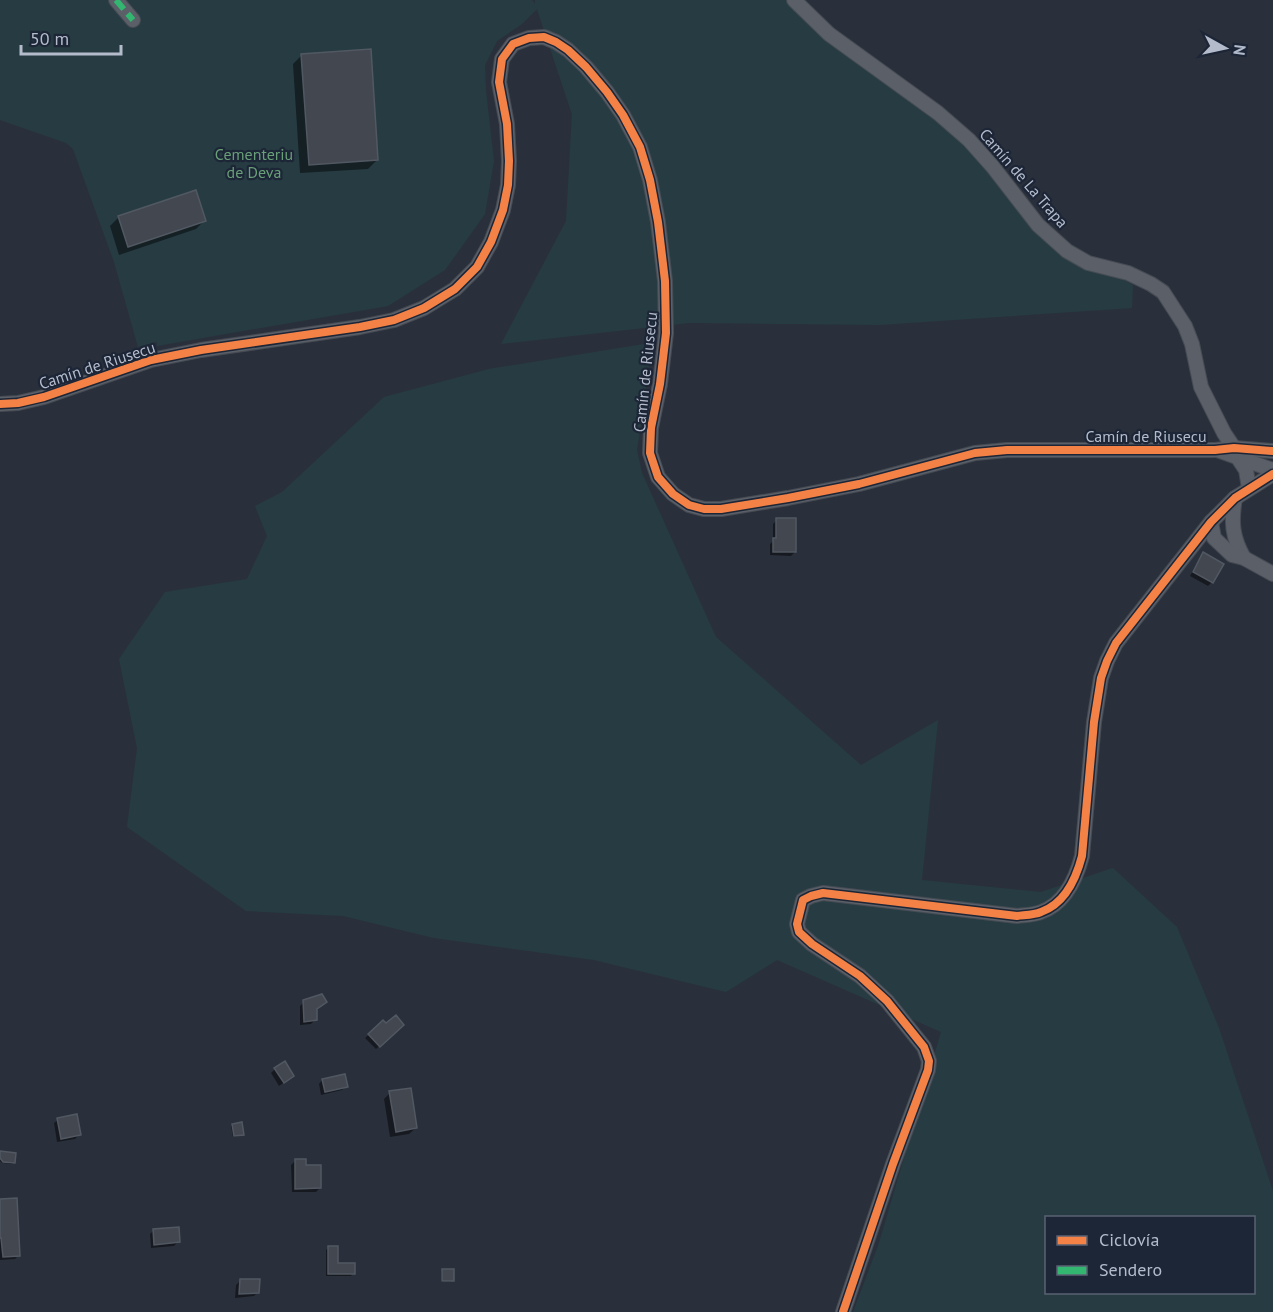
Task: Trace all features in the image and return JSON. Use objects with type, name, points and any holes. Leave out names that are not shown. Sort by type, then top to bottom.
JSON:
[{"type":"street","points":[[116,0],[133,20]]},
{"type":"street","name":"Camín de La Trapa","points":[[794,0],[829,34],[938,113],[969,140],[1038,225],[1067,251],[1088,263],[1128,273],[1163,292],[1185,326],[1192,344],[1201,387],[1236,453]]},
{"type":"street","name":"Camín de Riusecu","points":[[0,404],[18,403],[44,397],[151,360],[394,320],[424,308],[455,289],[477,267],[491,242],[503,210],[508,185],[509,161],[507,124],[499,82],[501,59],[513,44],[529,38],[544,37],[568,50],[607,92],[623,115],[639,147],[650,180],[666,281],[666,323],[660,384],[651,428],[650,453],[658,477],[673,494],[689,505],[704,509],[721,509],[788,498],[859,484],[975,453],[1007,450],[1215,450],[1236,453],[1257,450],[1273,451]]},
{"type":"street","name":"Camín de Riusecu","points":[[1257,450],[1273,460]]},
{"type":"street","points":[[1236,453],[1246,470],[1250,488]]},
{"type":"street","name":"Camín de Riusecu","points":[[1236,453],[1273,472]]},
{"type":"street","points":[[843,1312],[893,1164],[928,1070],[929,1061],[924,1047],[887,1001],[860,976],[812,944],[799,932],[797,924],[803,900],[823,893],[1017,916],[1041,912],[1057,903],[1068,890],[1078,872],[1082,856],[1094,722],[1101,678],[1116,643],[1211,522],[1235,498],[1273,472]]},
{"type":"street","points":[[1235,498],[1232,528],[1236,544]]},
{"type":"street","points":[[1211,522],[1221,524],[1244,558]]},
{"type":"street","points":[[1211,522],[1214,538],[1232,555],[1244,558],[1273,574]]},
{"type":"green space","name":"Cementeriu de Deva","points":[[0,0],[532,0],[535,4],[535,0],[790,0],[958,135],[1037,229],[1133,285],[1132,308],[879,325],[689,323],[501,344],[566,221],[572,114],[537,9],[522,24],[497,41],[485,65],[494,161],[485,214],[445,270],[388,306],[157,346],[157,342],[138,347],[114,262],[73,149],[66,143],[0,120]]},
{"type":"green space","points":[[650,343],[637,450],[642,473],[716,637],[861,765],[938,720],[922,880],[1041,892],[1113,868],[1177,927],[1219,1028],[1273,1191],[1273,1312],[853,1312],[879,1243],[941,1032],[777,960],[726,992],[594,960],[434,938],[343,916],[246,911],[127,827],[137,748],[119,659],[165,592],[247,579],[267,536],[255,506],[282,492],[384,397],[489,369]]},
{"type":"building","points":[[371,49],[378,160],[309,165],[301,54]]},
{"type":"building","points":[[196,190],[206,221],[128,247],[118,216]]},
{"type":"building","points":[[776,518],[796,518],[796,552],[773,552]]},
{"type":"building","points":[[1203,552],[1224,564],[1213,583],[1193,572]]},
{"type":"building","points":[[322,994],[327,1002],[317,1009],[317,1020],[304,1022],[303,1000]]},
{"type":"building","points":[[396,1015],[404,1025],[380,1047],[368,1034],[383,1020],[386,1023]]},
{"type":"building","points":[[285,1061],[294,1076],[284,1083],[274,1068]]},
{"type":"building","points":[[345,1074],[348,1087],[325,1092],[322,1079]]},
{"type":"building","points":[[411,1088],[417,1128],[396,1132],[389,1091]]},
{"type":"building","points":[[77,1114],[81,1135],[61,1139],[57,1118]]},
{"type":"building","points":[[242,1122],[244,1135],[234,1136],[232,1124]]},
{"type":"building","points":[[0,1151],[16,1153],[15,1163],[3,1162],[0,1158]]},
{"type":"building","points":[[295,1159],[306,1159],[306,1165],[321,1165],[321,1188],[295,1189]]},
{"type":"building","points":[[17,1198],[20,1256],[3,1257],[0,1238],[0,1199]]},
{"type":"building","points":[[179,1227],[180,1242],[154,1245],[153,1229]]},
{"type":"building","points":[[328,1246],[338,1246],[338,1263],[355,1263],[355,1274],[328,1274]]},
{"type":"building","points":[[442,1269],[454,1269],[454,1281],[442,1281]]},
{"type":"building","points":[[240,1279],[260,1279],[259,1293],[239,1294]]},
{"type":"marked path","points":[[116,0],[133,20]]},
{"type":"cycle path","points":[[0,404],[18,403],[44,397],[151,360],[394,320],[424,308],[455,289],[477,267],[491,242],[503,210],[508,185],[509,161],[507,124],[499,82],[502,59],[513,44],[529,38],[544,37],[568,50],[586,67],[623,115],[640,147],[650,180],[658,222],[665,281],[666,333],[660,384],[651,428],[650,453],[658,477],[673,494],[689,505],[704,509],[721,509],[788,498],[859,484],[975,453],[1007,450],[1215,450],[1234,448],[1273,451]]},
{"type":"cycle path","points":[[843,1312],[893,1164],[928,1070],[929,1061],[924,1047],[887,1001],[860,976],[812,944],[799,932],[797,924],[803,900],[823,893],[1017,916],[1038,913],[1056,903],[1068,890],[1082,856],[1094,722],[1101,678],[1116,643],[1211,522],[1235,498],[1273,474]]}]
